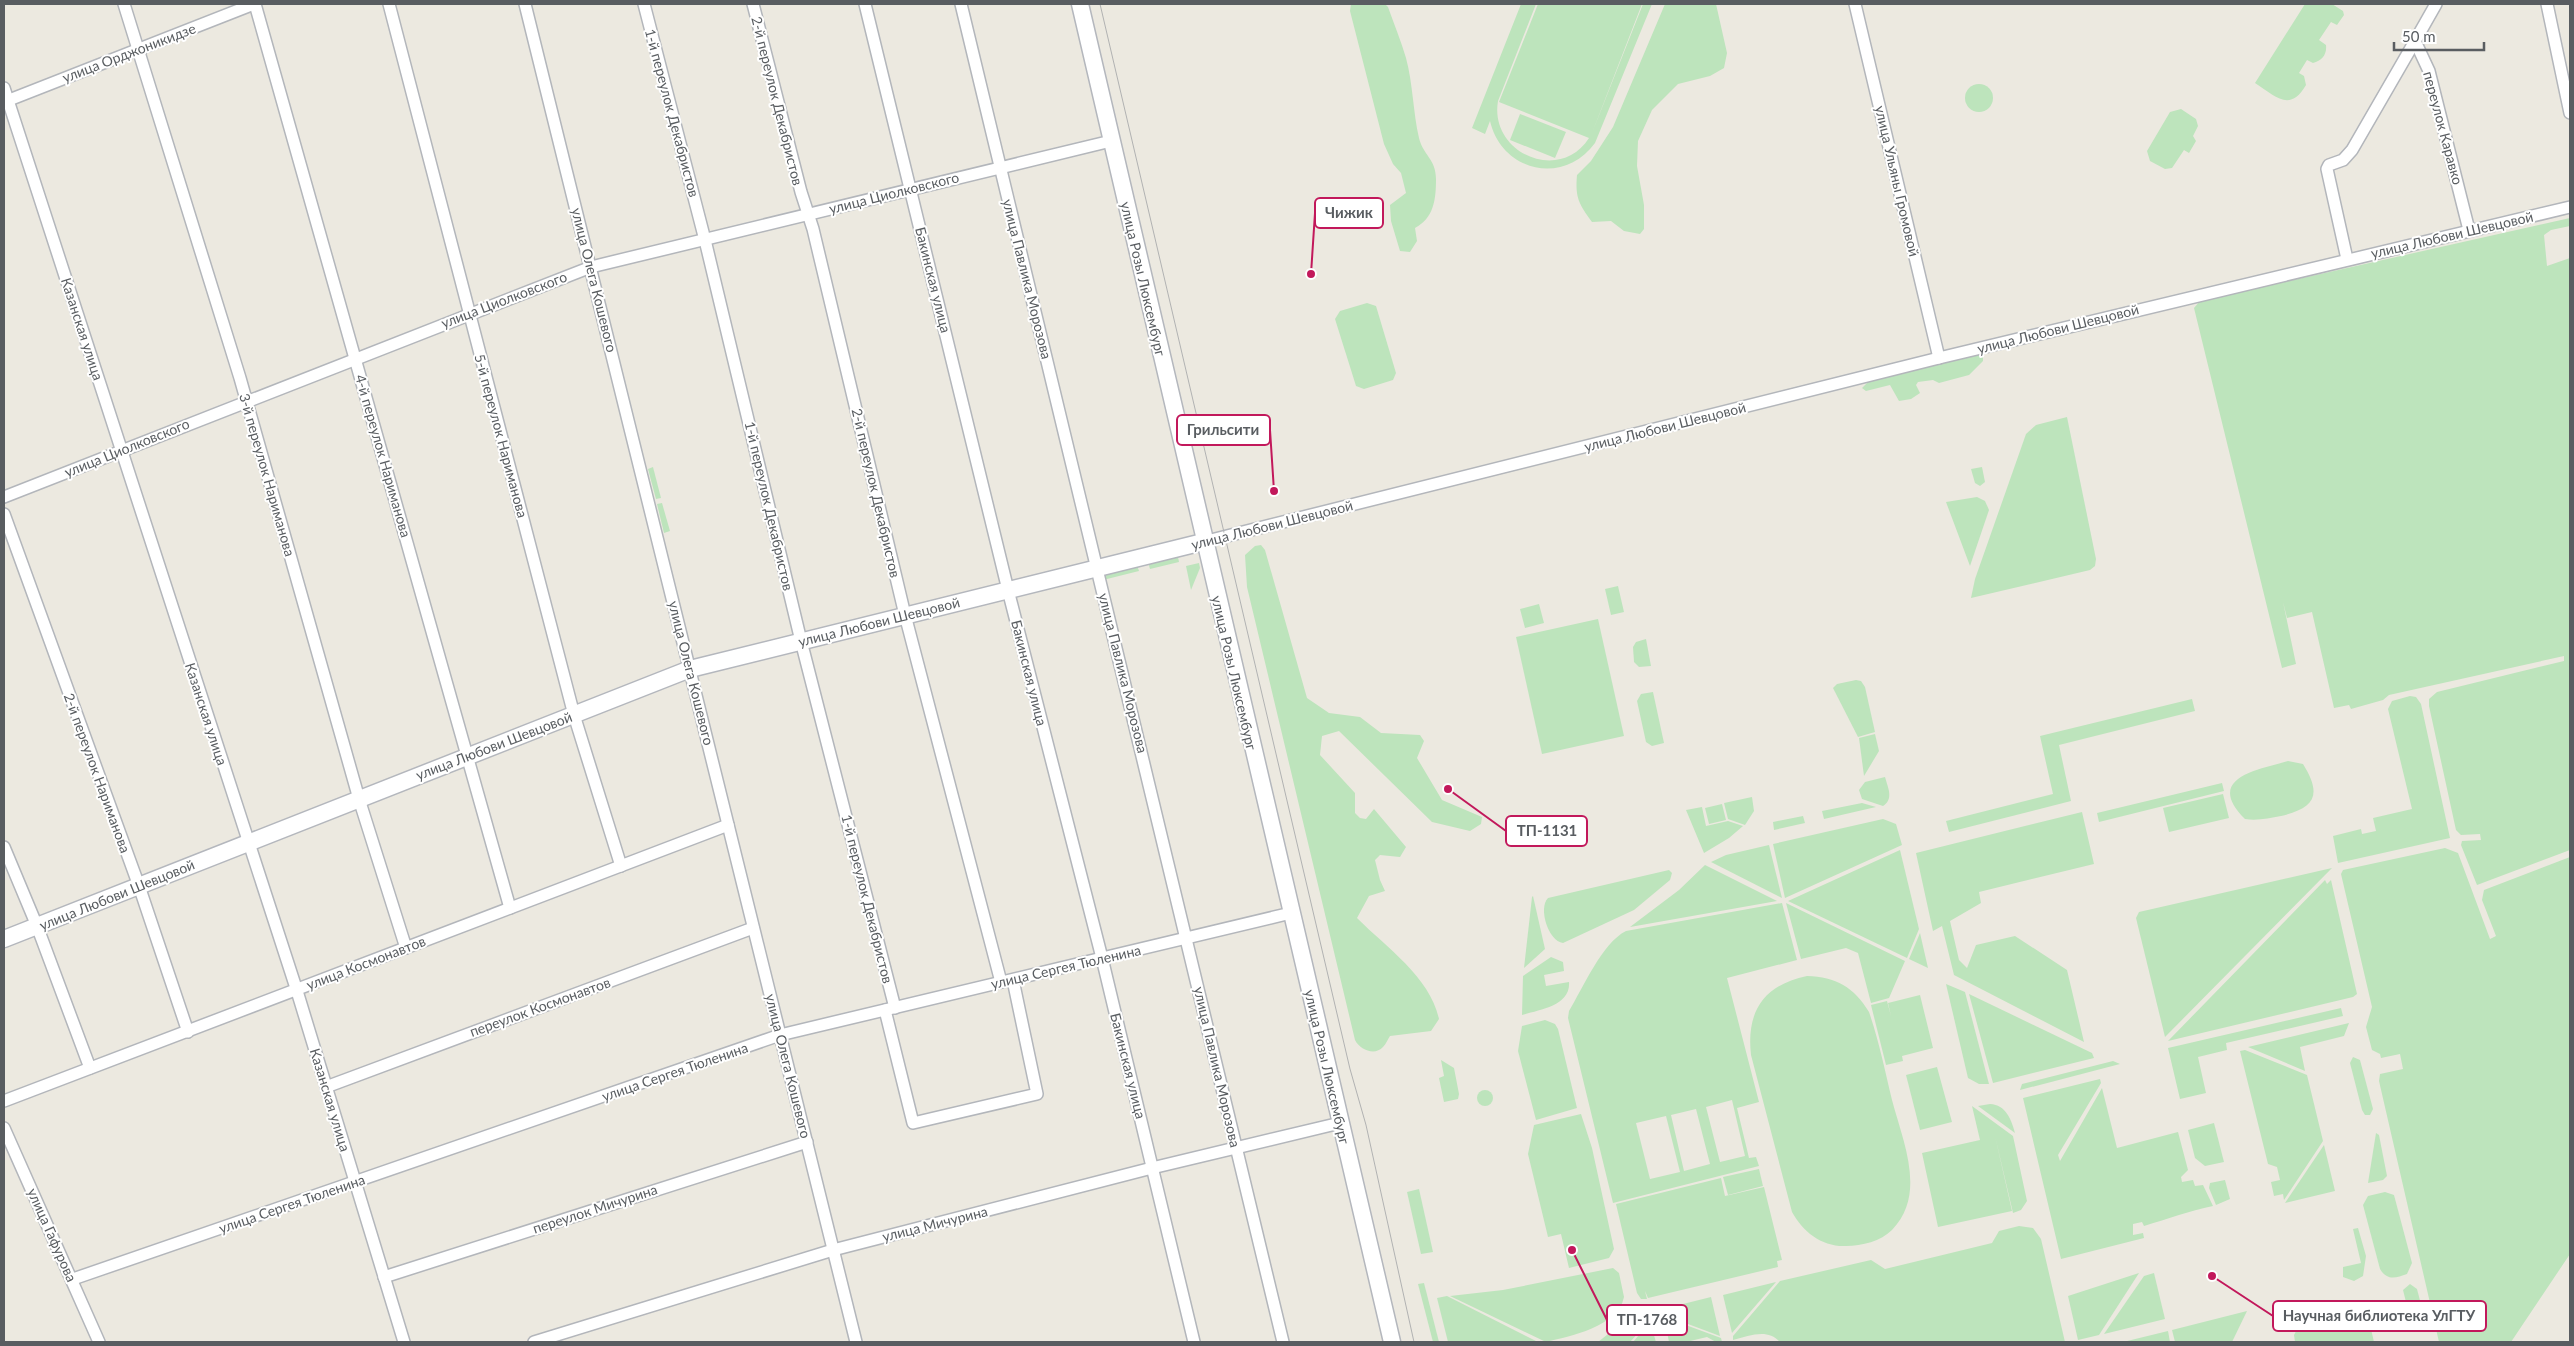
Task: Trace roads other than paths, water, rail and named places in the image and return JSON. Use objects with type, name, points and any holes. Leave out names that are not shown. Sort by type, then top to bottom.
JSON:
[{"type":"main road","name":"улица Розы Люксембург","points":[[1080,4],[1203,542],[1392,1342]]},
{"type":"main road","name":"улица Любови Шевцовой","points":[[4,939],[690,669],[1203,542]]},
{"type":"street","name":"3-й переулок Нариманова","points":[[124,4],[246,401],[360,799],[406,948]]},
{"type":"street","name":"улица Орджоникидзе","points":[[6,101],[255,4]]},
{"type":"street","name":"4-й переулок Нариманова","points":[[255,4],[510,908]]},
{"type":"street","name":"5-й переулок Нариманова","points":[[389,4],[574,715],[621,866]]},
{"type":"street","name":"улица Олега Кошевого","points":[[525,4],[856,1342]]},
{"type":"street","name":"1-й переулок Декабристов","points":[[644,4],[705,240],[890,1009],[913,1124],[1038,1094],[1013,980]]},
{"type":"street","name":"2-й переулок Декабристов","points":[[753,4],[808,215],[905,615],[1001,982]]},
{"type":"street","name":"Бакинская улица","points":[[865,4],[912,189],[1008,590],[1102,958],[1194,1342]]},
{"type":"street","name":"улица Павлика Морозова","points":[[961,4],[1188,938],[1283,1342]]},
{"type":"street","name":"улица Ульяны Громовой","points":[[1855,4],[1939,358]]},
{"type":"street","points":[[2347,259],[2327,169],[2329,164],[2343,160],[2352,150],[2436,4]]},
{"type":"street","points":[[2547,4],[2567,81],[2570,113]]},
{"type":"street","name":"переулок Каравко","points":[[2415,41],[2429,71],[2469,230]]},
{"type":"street","name":"Казанская улица","points":[[4,88],[6,101],[297,990],[404,1342]]},
{"type":"street","name":"улица Циолковского","points":[[4,497],[469,313],[591,267],[1111,141]]},
{"type":"street","name":"улица Любови Шевцовой","points":[[1203,542],[1939,358],[2570,207]]},
{"type":"street","name":"2-й переулок Нариманова","points":[[4,514],[139,886],[188,1032]]},
{"type":"street","name":"улица Космонавтов","points":[[4,1101],[728,825]]},
{"type":"street","points":[[4,847],[37,926],[90,1068]]},
{"type":"street","name":"улица Сергея Тюленина","points":[[73,1279],[780,1035],[1291,913]]},
{"type":"street","name":"переулок Космонавтов","points":[[326,1086],[753,928]]},
{"type":"street","name":"улица Мичурина","points":[[534,1342],[833,1250],[1152,1168],[1340,1123]]},
{"type":"street","name":"улица Гафурова","points":[[4,1128],[73,1279],[99,1342]]},
{"type":"street","name":"переулок Мичурина","points":[[384,1277],[807,1142]]},
{"type":"tram line","points":[[1100,4],[1350,1069],[1366,1125],[1414,1342]]},
{"type":"place","name":"Чижик","points":[[1311,274]]},
{"type":"place","name":"Грильсити","points":[[1274,491]]},
{"type":"place","name":"ТП-1131","points":[[1448,789]]},
{"type":"place","name":"ТП-1768","points":[[1572,1250]]},
{"type":"place","name":"Научная библиотека УлГТУ","points":[[2212,1276]]}]
